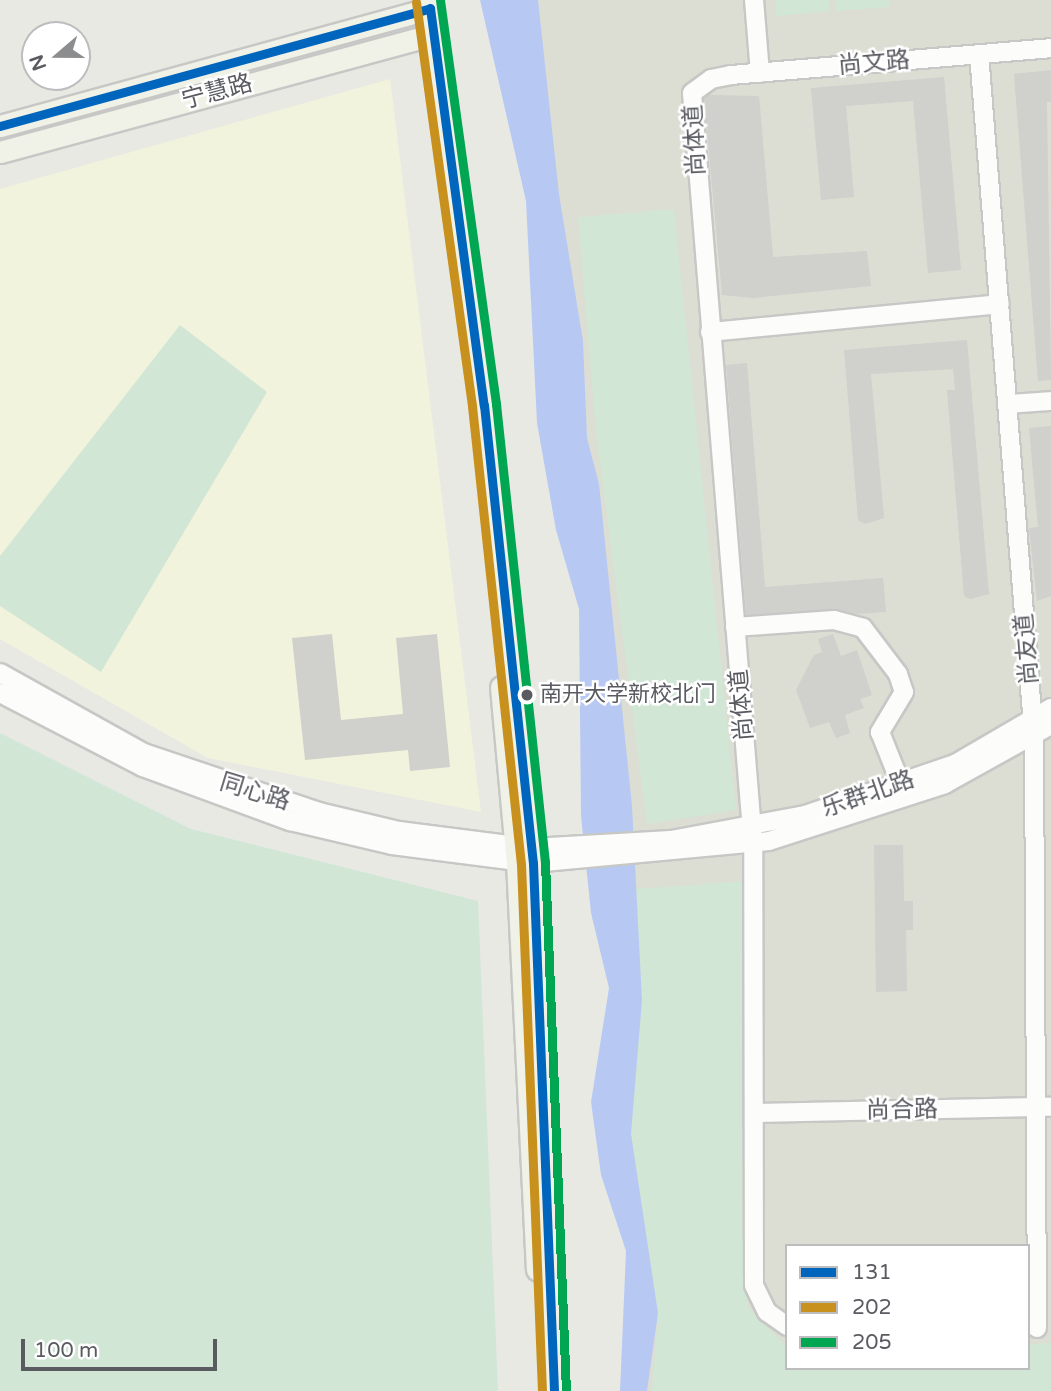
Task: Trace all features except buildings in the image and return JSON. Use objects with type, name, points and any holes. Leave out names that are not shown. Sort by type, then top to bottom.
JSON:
[{"type":"main road","points":[[422,5],[428,35],[524,855],[554,1391]]},
{"type":"main road","name":"宁慧路","points":[[0,126],[422,5]]},
{"type":"main road","name":"宁慧路","points":[[0,152],[428,35]]},
{"type":"main road","points":[[524,855],[540,1391]]},
{"type":"street","points":[[754,0],[760,73]]},
{"type":"street","name":"尚文路","points":[[699,85],[760,73],[1051,48]]},
{"type":"street","name":"尚友道","points":[[979,54],[1033,729],[1044,1107],[1039,1328]]},
{"type":"street","name":"尚体道","points":[[699,85],[690,106],[753,835],[754,1285],[782,1325]]},
{"type":"street","points":[[710,332],[999,304]]},
{"type":"street","points":[[1008,404],[1051,401]]},
{"type":"street","points":[[735,627],[834,620],[863,628],[898,674],[904,692],[880,732],[904,791]]},
{"type":"street","name":"同心路","points":[[0,673],[144,753],[235,788],[399,831],[524,855]]},
{"type":"street","name":"同心路","points":[[0,693],[143,767],[290,821],[392,845],[524,855]]},
{"type":"street","name":"乐群北路","points":[[1033,729],[1051,709]]},
{"type":"street","name":"乐群北路","points":[[524,855],[672,847],[753,835],[904,791],[1033,729],[1051,725]]},
{"type":"street","name":"尚合路","points":[[754,1113],[1044,1107]]},
{"type":"shaded area","points":[[523,0],[1051,0],[1051,1391],[636,1391],[615,984]]},
{"type":"shaded area","points":[[775,0],[829,0],[830,11],[776,16]]},
{"type":"shaded area","points":[[835,0],[889,0],[889,7],[836,11]]},
{"type":"shaded area","points":[[390,79],[481,812],[208,758],[0,639],[0,189]]},
{"type":"shaded area","points":[[674,209],[736,810],[647,824],[596,432],[578,217]]},
{"type":"shaded area","points":[[180,325],[267,392],[101,672],[0,606],[0,556]]},
{"type":"shaded area","points":[[0,733],[191,829],[478,901],[498,1391],[0,1391]]},
{"type":"shaded area","points":[[744,881],[748,1307],[785,1345],[785,1370],[1030,1370],[1030,1344],[1051,1343],[1051,1391],[652,1391],[658,1313],[631,1134],[636,889]]},
{"type":"water","points":[[480,0],[538,0],[559,194],[583,341],[587,438],[599,484],[632,806],[642,1000],[631,1134],[658,1313],[647,1391],[620,1391],[626,1251],[601,1175],[591,1102],[609,988],[591,913],[581,816],[579,609],[556,530],[537,423],[526,201]]},
{"type":"transit line","name":"205","points":[[440,0],[496,404],[545,862],[566,1391]]},
{"type":"transit line","name":"202","points":[[416,2],[472,406],[521,864],[542,1391]]},
{"type":"transit line","name":"131","points":[[0,126],[430,8],[484,405],[533,863],[554,1391]]},
{"type":"place","name":"南开大学新校北门","points":[[527,695]]}]
